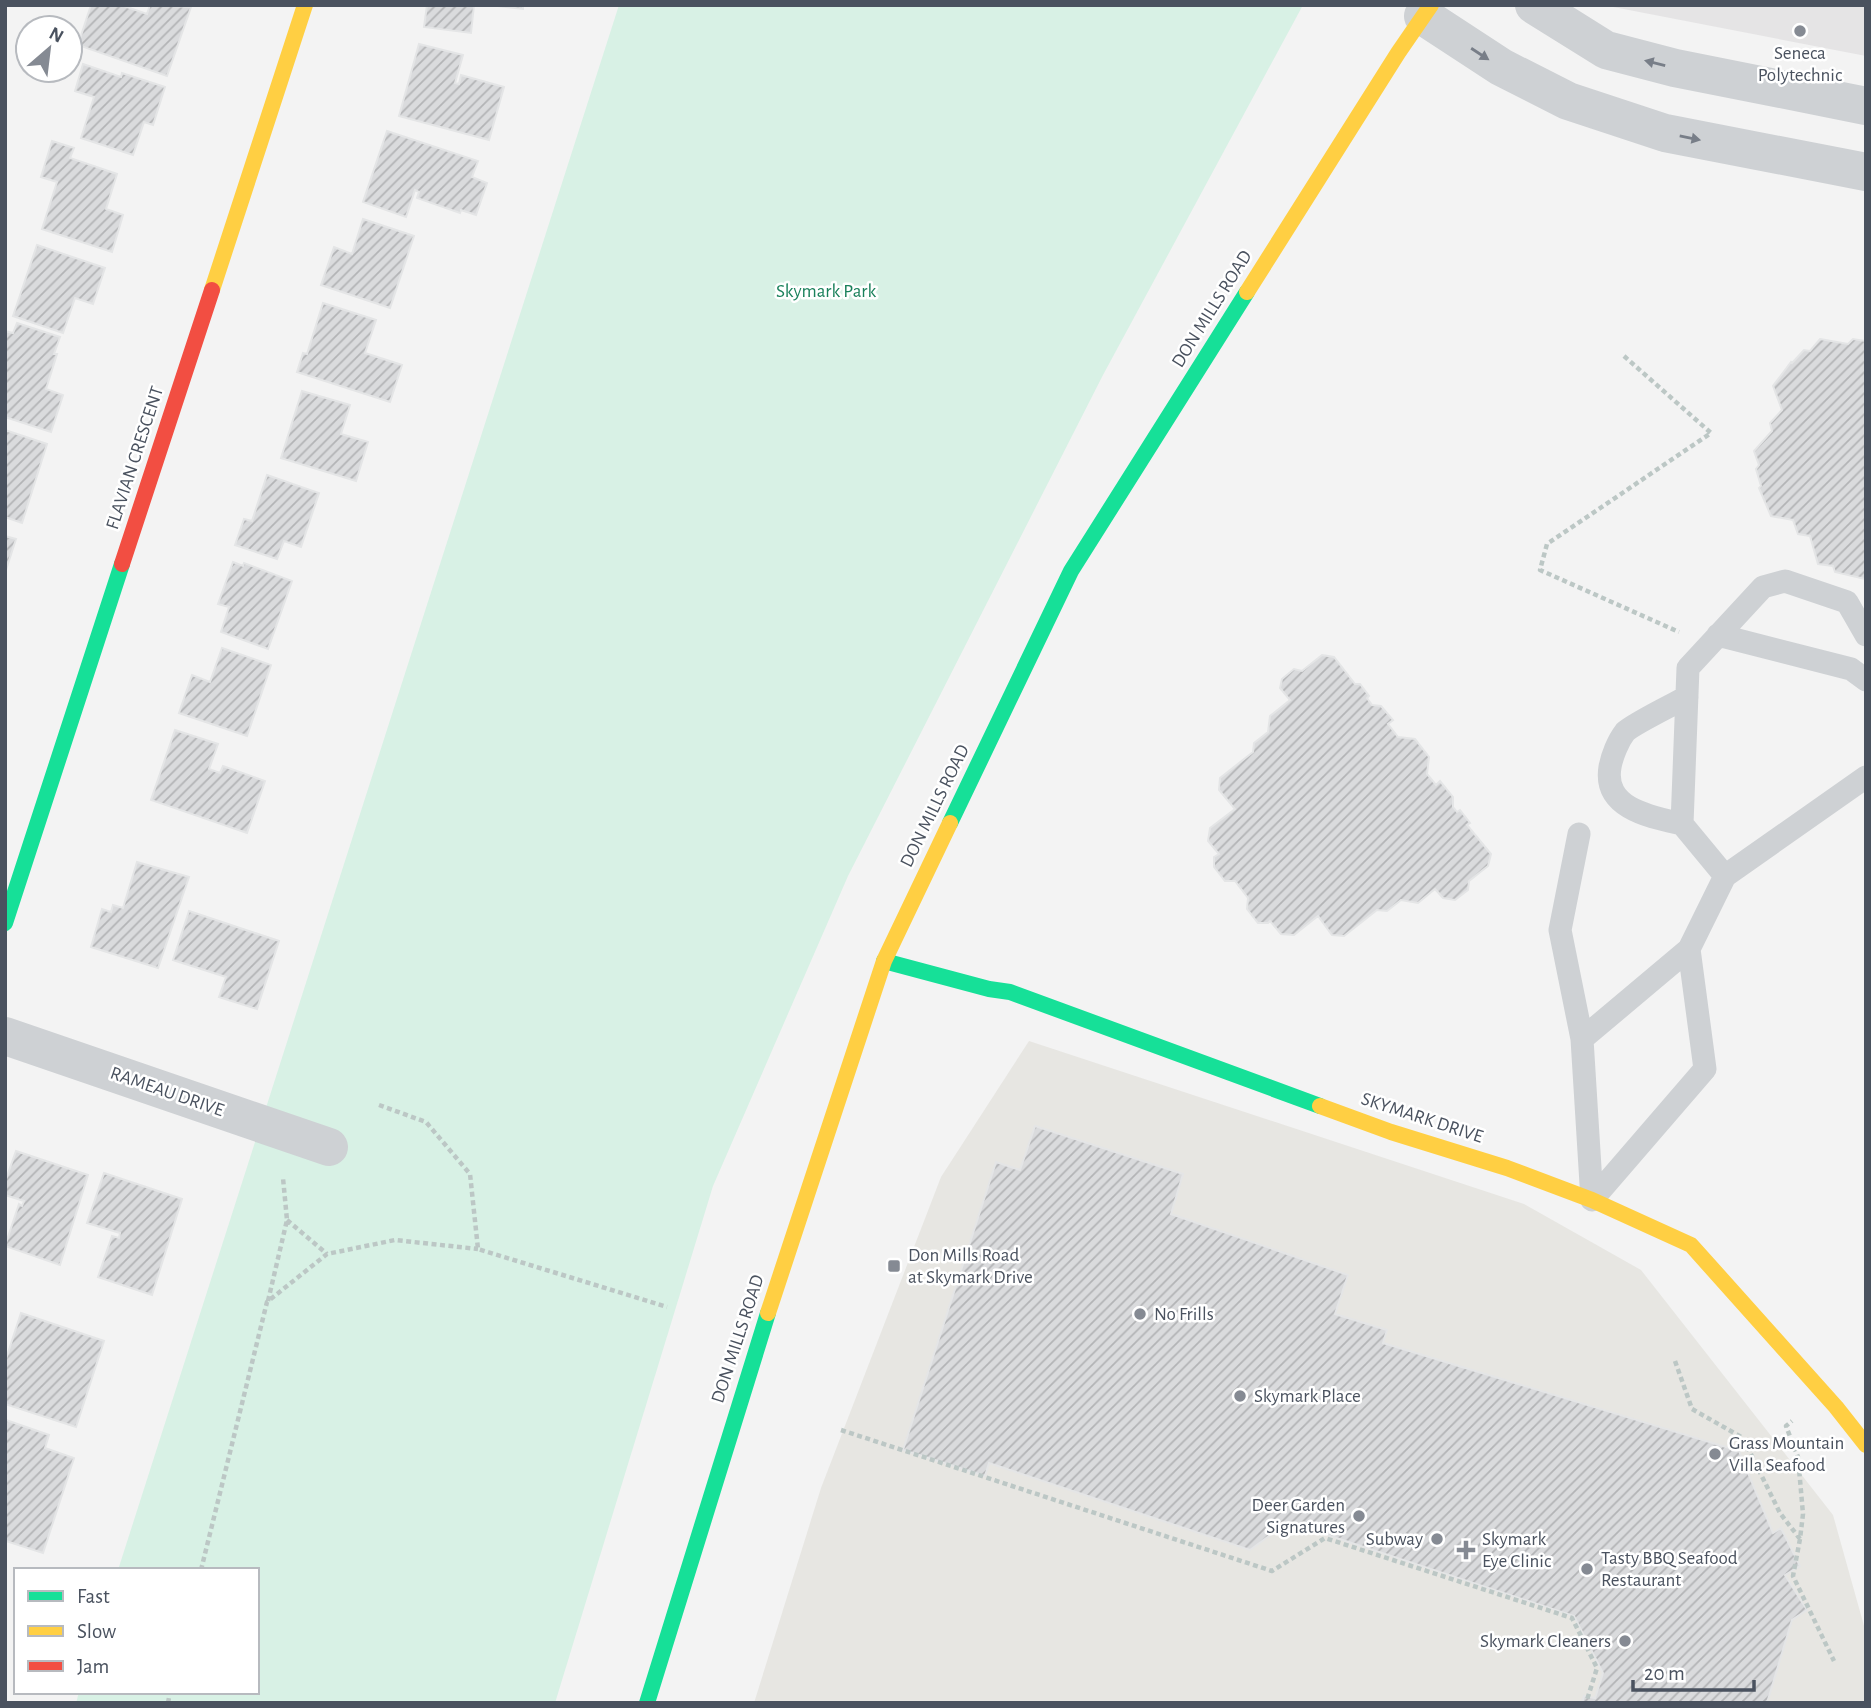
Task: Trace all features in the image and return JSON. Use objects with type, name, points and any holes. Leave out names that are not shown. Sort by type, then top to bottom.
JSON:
[{"type":"street","name":"FLAVIAN CRESCENT","points":[[5,923],[305,5]]},
{"type":"street","points":[[1534,5],[1606,50],[1675,68],[1866,106]]},
{"type":"street","points":[[1427,11],[1501,67],[1568,101],[1665,134],[1866,172]]},
{"type":"street","name":"DON MILLS ROAD","points":[[647,1703],[760,1339],[884,961],[1071,572],[1427,11]]},
{"type":"street","name":"SKYMARK DRIVE","points":[[884,961],[989,989],[1010,992],[1391,1132],[1507,1168],[1592,1200],[1690,1245],[1836,1407],[1865,1444]]},
{"type":"street","name":"RAMEAU DRIVE","points":[[5,1036],[330,1147]]},
{"type":"lane","points":[[1682,824],[1688,668],[1763,586],[1785,582],[1847,602],[1866,635]]},
{"type":"lane","points":[[1713,640],[1851,669],[1866,680]]},
{"type":"lane","points":[[1687,696],[1626,731],[1612,757],[1608,779],[1619,801],[1643,816],[1682,824],[1724,876]]},
{"type":"lane","points":[[1582,1039],[1689,949],[1724,876],[1866,777]]},
{"type":"lane","points":[[1579,834],[1560,930],[1582,1039],[1592,1200]]},
{"type":"lane","points":[[1592,1200],[1705,1069],[1689,949]]},
{"type":"path","points":[[1624,356],[1711,433],[1547,544],[1541,570],[1713,640]]},
{"type":"path","points":[[379,1105],[426,1122],[470,1174],[478,1249]]},
{"type":"path","points":[[201,1568],[287,1220],[283,1178]]},
{"type":"path","points":[[287,1220],[327,1254]]},
{"type":"path","points":[[267,1302],[327,1254],[396,1240],[478,1249],[667,1307]]},
{"type":"path","points":[[1675,1361],[1692,1409],[1743,1438],[1780,1513],[1800,1539]]},
{"type":"path","points":[[1792,1422],[1786,1426],[1798,1457],[1802,1514],[1793,1576],[1834,1661]]},
{"type":"path","points":[[841,1430],[1272,1571],[1325,1538],[1572,1618],[1597,1668],[1586,1703]]},
{"type":"shaded area","name":"Seneca Polytechnic","points":[[1603,5],[1866,5],[1866,56]]},
{"type":"shaded area","points":[[1029,1041],[1524,1204],[1641,1270],[1833,1515],[1866,1633],[1866,1703],[754,1703],[821,1488],[941,1177]]},
{"type":"green space","name":"Skymark Park","points":[[619,5],[1303,5],[1103,375],[848,876],[713,1186],[555,1703],[76,1703],[78,1694],[259,1694],[259,1568],[119,1568]]},
{"type":"building","points":[[91,5],[121,5],[147,14],[150,5],[191,7],[167,76],[84,47],[84,27]]},
{"type":"building","points":[[427,5],[474,5],[471,33],[424,27]]},
{"type":"building","points":[[489,5],[523,5],[523,9]]},
{"type":"building","points":[[419,44],[463,55],[455,83],[459,84],[461,75],[504,87],[489,140],[399,116]]},
{"type":"building","points":[[84,64],[121,77],[122,73],[165,87],[153,125],[144,122],[133,155],[81,138],[94,97],[75,91],[77,84],[84,84]]},
{"type":"building","points":[[387,131],[478,161],[472,177],[487,183],[476,215],[461,210],[460,213],[417,198],[419,192],[415,190],[406,217],[363,202]]},
{"type":"building","points":[[52,141],[74,148],[70,158],[117,174],[106,209],[123,215],[112,252],[42,229],[57,182],[41,177]]},
{"type":"building","points":[[363,219],[414,236],[390,308],[321,285],[334,247],[352,254]]},
{"type":"building","points":[[37,245],[105,268],[93,304],[75,298],[63,333],[13,316]]},
{"type":"building","points":[[323,303],[376,320],[365,353],[402,365],[390,402],[297,372],[303,353],[307,354]]},
{"type":"building","points":[[17,323],[60,337],[46,389],[63,395],[51,432],[5,417],[5,331],[13,333]]},
{"type":"building","points":[[1820,339],[1848,344],[1853,339],[1866,341],[1865,579],[1835,572],[1833,566],[1818,564],[1810,536],[1798,534],[1793,520],[1771,516],[1759,488],[1761,486],[1756,469],[1759,465],[1754,451],[1772,431],[1770,423],[1782,410],[1773,386],[1791,362],[1804,350],[1810,351]]},
{"type":"building","points":[[302,391],[350,405],[341,434],[368,442],[356,481],[281,458]]},
{"type":"building","points":[[5,430],[47,444],[22,523],[5,517]]},
{"type":"building","points":[[267,475],[319,493],[301,547],[284,541],[277,559],[235,545],[244,519],[252,521]]},
{"type":"building","points":[[5,536],[16,539],[5,573]]},
{"type":"building","points":[[233,562],[243,566],[244,563],[292,581],[268,649],[221,632],[229,607],[218,604]]},
{"type":"building","points":[[222,648],[271,665],[247,736],[179,713],[192,675],[210,682]]},
{"type":"building","points":[[1322,655],[1334,657],[1355,684],[1360,684],[1372,705],[1381,706],[1393,720],[1388,724],[1398,737],[1415,739],[1429,757],[1427,774],[1436,785],[1440,781],[1453,797],[1453,807],[1457,812],[1460,810],[1470,823],[1467,825],[1491,854],[1488,866],[1469,881],[1468,890],[1455,900],[1443,898],[1435,889],[1418,903],[1401,900],[1387,911],[1377,910],[1344,936],[1332,935],[1318,916],[1294,935],[1281,934],[1270,921],[1258,923],[1247,909],[1248,898],[1235,881],[1225,881],[1214,867],[1214,857],[1219,854],[1208,841],[1210,828],[1235,809],[1219,790],[1220,778],[1253,752],[1254,743],[1268,732],[1270,716],[1290,700],[1280,688],[1282,679],[1294,669],[1302,671]]},
{"type":"building","points":[[175,730],[218,744],[209,769],[220,773],[223,766],[265,781],[247,833],[151,800]]},
{"type":"building","points":[[137,862],[189,877],[158,968],[91,947],[102,909],[111,912],[113,905],[123,908]]},
{"type":"building","points":[[189,911],[279,941],[257,1009],[219,997],[226,977],[173,960]]},
{"type":"building","name":"Skymark Place","points":[[1035,1126],[1183,1174],[1171,1214],[1348,1275],[1335,1314],[1387,1330],[1383,1343],[1739,1451],[1773,1533],[1781,1528],[1800,1566],[1785,1575],[1807,1610],[1792,1620],[1767,1703],[1582,1703],[1584,1696],[1595,1698],[1603,1673],[1574,1616],[1288,1522],[1250,1550],[989,1463],[985,1476],[903,1450],[996,1162],[1020,1170]]},
{"type":"building","points":[[16,1151],[88,1175],[60,1265],[5,1246],[19,1204],[22,1206],[24,1201],[5,1195],[5,1182]]},
{"type":"building","points":[[104,1173],[182,1199],[152,1295],[98,1277],[112,1236],[119,1238],[120,1233],[87,1223]]},
{"type":"building","points":[[21,1313],[104,1341],[76,1427],[5,1404],[5,1362]]},
{"type":"building","points":[[6,1420],[49,1435],[45,1448],[74,1458],[43,1553],[6,1541]]},
{"type":"traffic: fast","points":[[950,823],[1071,571],[1247,292]]},
{"type":"traffic: fast","points":[[5,923],[122,564]]},
{"type":"traffic: fast","points":[[884,961],[989,989],[1010,992],[1320,1106]]},
{"type":"traffic: fast","points":[[647,1703],[768,1313]]},
{"type":"traffic: slow","points":[[212,290],[305,5]]},
{"type":"traffic: slow","points":[[1247,292],[1431,5]]},
{"type":"traffic: slow","points":[[768,1313],[884,961],[950,823]]},
{"type":"traffic: slow","points":[[1320,1106],[1391,1132],[1507,1168],[1592,1200],[1691,1245],[1836,1407],[1866,1445]]},
{"type":"traffic: jam","points":[[122,564],[212,290]]},
{"type":"place","name":"Seneca Polytechnic","points":[[1800,31]]},
{"type":"place","name":"Don Mills Road at Skymark Drive","points":[[894,1266]]},
{"type":"place","name":"No Frills","points":[[1140,1314]]},
{"type":"place","name":"Skymark Place","points":[[1240,1396]]},
{"type":"place","name":"Grass Mountain Villa Seafood","points":[[1715,1454]]},
{"type":"place","name":"Deer Garden Signatures","points":[[1359,1516]]},
{"type":"place","name":"Subway","points":[[1437,1539]]},
{"type":"place","name":"Skymark Eye Clinic","points":[[1466,1550]]},
{"type":"place","name":"Tasty BBQ Seafood Restaurant","points":[[1587,1569]]},
{"type":"place","name":"Skymark Cleaners","points":[[1625,1641]]}]
